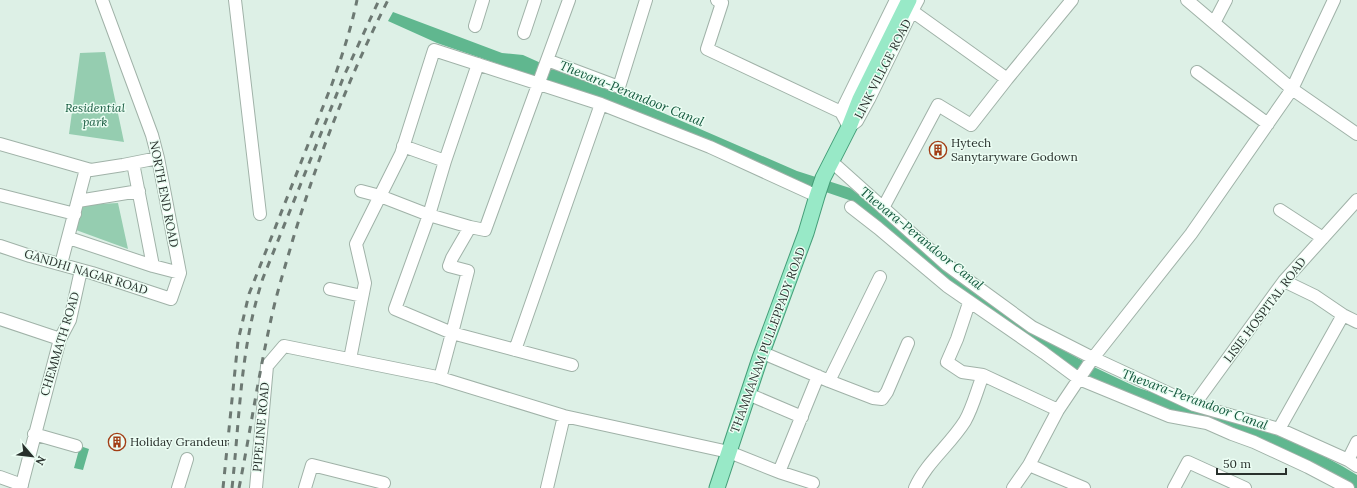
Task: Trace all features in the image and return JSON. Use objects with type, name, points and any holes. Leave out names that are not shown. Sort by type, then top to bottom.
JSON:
[{"type":"main road","name":"THAMMANAM PULLEPPADY ROAD","points":[[717,488],[748,394],[806,233],[819,188],[849,127],[860,99],[911,6]]},
{"type":"street","name":"NORTH END ROAD","points":[[102,0],[152,135],[158,158],[180,273],[171,299]]},
{"type":"street","points":[[235,0],[260,214]]},
{"type":"street","points":[[475,26],[483,0]]},
{"type":"street","points":[[524,33],[535,0]]},
{"type":"street","points":[[361,191],[380,196],[429,215],[485,230],[569,0]]},
{"type":"street","points":[[546,61],[619,87],[646,0]]},
{"type":"street","points":[[718,0],[722,3],[707,49],[841,112],[849,127]]},
{"type":"street","points":[[841,112],[896,0]]},
{"type":"street","points":[[911,6],[918,0]]},
{"type":"street","points":[[883,208],[938,105],[971,126],[1007,79],[1072,0]]},
{"type":"street","points":[[1187,0],[1292,89],[1357,134]]},
{"type":"street","points":[[1214,23],[1226,0]]},
{"type":"street","points":[[1013,488],[1029,464],[1058,410],[1092,360],[1191,234],[1292,89],[1334,0]]},
{"type":"street","name":"LINK VILLGE ROAD","points":[[911,6],[1007,79]]},
{"type":"street","points":[[813,483],[779,472],[729,452],[564,416],[440,378],[350,360],[365,283],[356,244],[401,154],[434,50],[478,64],[539,80],[819,188]]},
{"type":"street","points":[[478,64],[445,161],[429,215],[395,309],[452,333],[572,365]]},
{"type":"street","points":[[1197,72],[1268,124]]},
{"type":"street","points":[[515,350],[602,104]]},
{"type":"street","points":[[0,144],[91,170],[158,158]]},
{"type":"street","points":[[403,146],[445,161]]},
{"type":"street","points":[[832,162],[947,265],[1032,327],[1092,360],[1194,405],[1279,429],[1353,463],[1357,442]]},
{"type":"street","points":[[133,163],[153,266]]},
{"type":"street","points":[[61,264],[86,169]]},
{"type":"street","points":[[78,201],[139,191]]},
{"type":"street","points":[[0,195],[75,214]]},
{"type":"street","name":"LISIE HOSPITAL ROAD","points":[[1194,405],[1284,281],[1357,200]]},
{"type":"street","points":[[851,207],[969,303],[1081,377],[1169,416],[1206,423],[1254,442],[1333,484],[1348,488]]},
{"type":"street","points":[[1280,210],[1323,238]]},
{"type":"street","points":[[440,378],[468,271],[449,266],[470,227]]},
{"type":"street","points":[[69,238],[153,266],[180,273]]},
{"type":"street","name":"GANDHI NAGAR ROAD","points":[[0,246],[171,299]]},
{"type":"street","name":"CHEMMATH ROAD","points":[[22,487],[34,434],[60,339],[70,320],[81,270]]},
{"type":"street","points":[[779,472],[802,417],[880,277]]},
{"type":"street","points":[[1284,281],[1315,296],[1343,315],[1357,322]]},
{"type":"street","points":[[330,289],[362,296]]},
{"type":"street","points":[[969,303],[957,339],[947,362],[962,372],[983,375],[1058,410]]},
{"type":"street","points":[[1279,429],[1343,315]]},
{"type":"street","points":[[0,319],[60,339]]},
{"type":"street","points":[[763,353],[824,379],[882,400],[887,392],[908,343]]},
{"type":"street","name":"PIPELINE ROAD","points":[[256,488],[267,366],[284,346],[350,360]]},
{"type":"street","points":[[915,488],[921,476],[965,421],[983,375]]},
{"type":"street","points":[[748,394],[802,417]]},
{"type":"street","points":[[547,488],[564,416]]},
{"type":"street","points":[[34,434],[76,446]]},
{"type":"street","points":[[178,488],[187,459]]},
{"type":"street","points":[[1174,488],[1188,462],[1245,488]]},
{"type":"street","points":[[1029,464],[1084,488]]},
{"type":"street","points":[[305,488],[312,465],[384,483]]},
{"type":"street","points":[[0,477],[22,487]]},
{"type":"green space","name":"Residential park","points":[[105,52],[124,142],[69,134],[80,53]]},
{"type":"green space","points":[[118,203],[128,249],[76,230],[80,205]]},
{"type":"shaded area","name":"Thevara-Perandoor Canal","points":[[393,12],[502,53],[523,55],[624,96],[797,171],[850,188],[1054,345],[1096,368],[1136,387],[1305,446],[1357,475],[1357,488],[1352,488],[1077,372],[974,303],[852,201],[811,187],[600,99],[437,43],[388,21]]},
{"type":"shaded area","points":[[80,446],[89,449],[83,470],[74,468]]},
{"type":"railway","points":[[223,488],[238,341],[249,294],[332,84],[346,42],[357,0]]},
{"type":"railway","points":[[232,488],[245,356],[255,304],[263,278],[344,76],[379,0]]},
{"type":"railway","points":[[239,488],[270,324],[293,239],[335,118],[360,58],[388,0]]},
{"type":"place","name":"Hytech Sanytaryware Godown","points":[[938,150]]},
{"type":"place","name":"Holiday Grandeur","points":[[117,442]]}]
